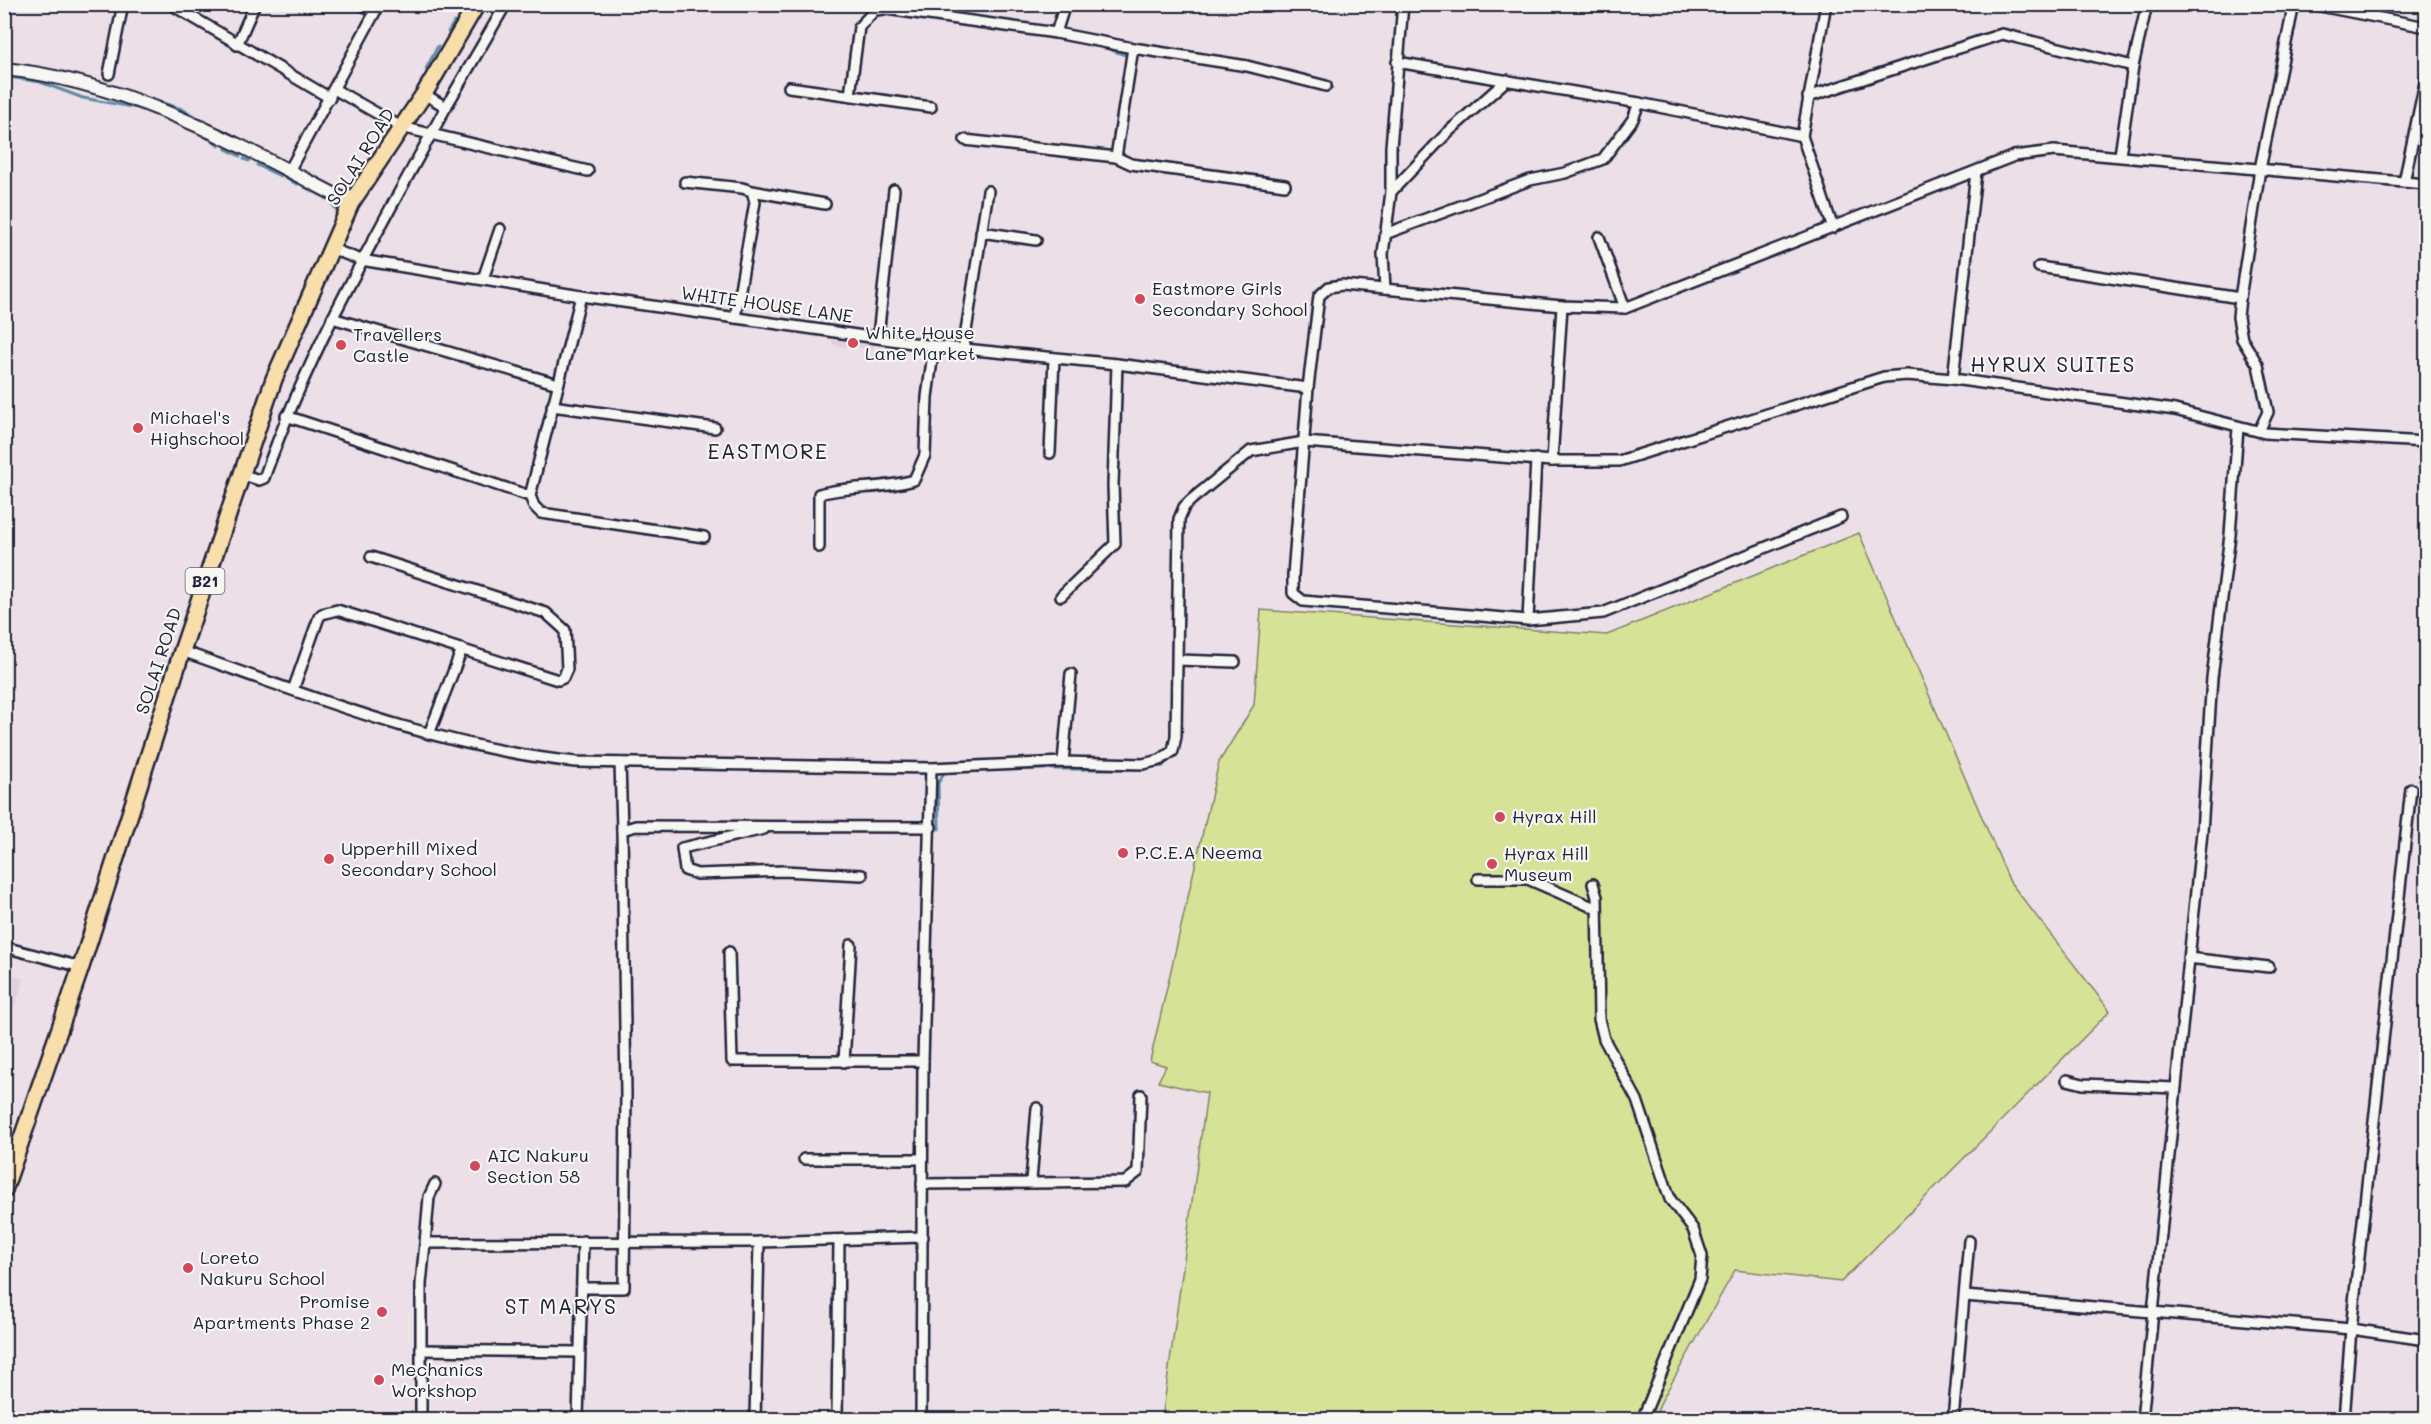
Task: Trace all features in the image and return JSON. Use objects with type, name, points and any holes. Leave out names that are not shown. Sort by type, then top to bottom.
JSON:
[{"type":"highway","name":"SOLAI ROAD","points":[[4,1190],[81,967],[182,651],[274,379],[351,203],[424,94],[477,4]]},
{"type":"street","points":[[109,74],[123,4]]},
{"type":"street","points":[[237,45],[255,4]]},
{"type":"street","points":[[289,171],[377,8],[361,4]]},
{"type":"street","points":[[241,474],[260,480],[264,478],[286,416],[361,260],[506,4]]},
{"type":"street","points":[[1056,33],[1065,4]]},
{"type":"street","points":[[1385,289],[1383,254],[1391,192],[1403,4]]},
{"type":"street","points":[[1826,4],[1802,136],[1833,228]]},
{"type":"street","points":[[2120,155],[2133,66],[2147,4]]},
{"type":"street","points":[[2259,431],[2268,412],[2258,365],[2242,339],[2238,317],[2260,169],[2294,4]]},
{"type":"street","points":[[2310,4],[2427,27]]},
{"type":"street","points":[[177,8],[237,45],[401,127],[430,136],[588,171]]},
{"type":"street","points":[[850,95],[859,27],[875,10],[1056,33],[1247,66],[1326,86]]},
{"type":"street","points":[[1809,97],[2002,34],[2133,66]]},
{"type":"street","points":[[1116,157],[1133,48]]},
{"type":"street","points":[[1398,62],[1639,103],[1802,136]]},
{"type":"street","points":[[6,71],[105,89],[154,107],[351,203]]},
{"type":"street","points":[[2404,182],[2427,78]]},
{"type":"street","points":[[1391,192],[1447,133],[1507,80]]},
{"type":"street","points":[[789,87],[931,107]]},
{"type":"street","points":[[424,94],[446,107]]},
{"type":"street","points":[[1385,234],[1530,180],[1565,173],[1604,159],[1634,119],[1639,103]]},
{"type":"street","points":[[965,140],[1116,157],[1131,164],[1285,185]]},
{"type":"street","points":[[1841,517],[1603,613],[1528,620],[1303,601],[1293,593],[1308,387],[1319,296],[1329,287],[1342,285],[1563,306],[1625,308],[2014,156],[2038,151],[2120,155],[2427,184]]},
{"type":"street","points":[[1953,379],[1976,172]]},
{"type":"street","points":[[685,182],[742,188],[752,192],[825,204]]},
{"type":"street","points":[[878,336],[894,190]]},
{"type":"street","points":[[963,350],[988,190]]},
{"type":"street","points":[[735,318],[755,202],[752,192]]},
{"type":"street","points":[[483,279],[492,247],[501,229]]},
{"type":"street","points":[[981,232],[1036,240]]},
{"type":"street","points":[[1599,237],[1625,308]]},
{"type":"street","name":"WHITE HOUSE LANE","points":[[332,249],[361,260],[735,318],[878,336],[963,350],[1117,364],[1308,387]]},
{"type":"street","points":[[2038,267],[2240,298]]},
{"type":"street","points":[[582,296],[530,496],[534,506],[541,513],[704,537]]},
{"type":"street","points":[[1552,460],[1563,306]]},
{"type":"street","points":[[332,318],[558,384]]},
{"type":"street","points":[[819,547],[819,494],[836,489],[891,487],[914,480],[922,466],[927,397],[934,346]]},
{"type":"street","points":[[1050,453],[1054,358]]},
{"type":"street","points":[[1061,596],[1115,544],[1113,484],[1117,364]]},
{"type":"street","points":[[182,651],[292,690],[429,734],[519,756],[576,762],[931,768],[1063,762],[1143,764],[1160,760],[1173,751],[1178,660],[1179,519],[1184,507],[1251,451],[1304,442],[1552,460],[1619,461],[1884,377],[1907,375],[1953,379],[2175,410],[2238,428],[2259,431],[2427,442]]},
{"type":"street","points":[[552,406],[715,428]]},
{"type":"street","points":[[286,416],[530,496]]},
{"type":"street","points":[[2142,1419],[2174,1088],[2202,832],[2212,678],[2230,535],[2238,428]]},
{"type":"street","points":[[1528,620],[1536,459]]},
{"type":"street","points":[[292,690],[319,617],[328,611],[337,610],[558,680],[563,678],[567,669],[566,630],[546,613],[371,557]]},
{"type":"street","points":[[429,734],[462,650]]},
{"type":"street","points":[[1178,660],[1235,662]]},
{"type":"street","points":[[1063,762],[1071,674]]},
{"type":"street","points":[[582,1288],[624,1288],[626,1094],[620,763]]},
{"type":"street","points":[[921,1419],[923,1061],[931,768]]},
{"type":"street","points":[[2344,1419],[2351,1329],[2411,789]]},
{"type":"street","points":[[781,825],[682,848],[685,870],[697,874],[783,871],[862,875]]},
{"type":"street","points":[[622,830],[636,826],[931,827]]},
{"type":"street","points":[[1478,879],[1528,879],[1597,909]]},
{"type":"street","points":[[1593,884],[1597,909],[1599,1019],[1604,1039],[1637,1100],[1670,1199],[1693,1229],[1702,1256],[1700,1279],[1642,1419]]},
{"type":"street","points":[[844,1062],[851,945]]},
{"type":"street","points":[[4,947],[81,967]]},
{"type":"street","points":[[729,952],[732,1061],[923,1061]]},
{"type":"street","points":[[2188,958],[2269,967]]},
{"type":"street","points":[[2067,1080],[2083,1084],[2174,1088]]},
{"type":"street","points":[[922,1184],[1031,1181],[1114,1183],[1132,1179],[1138,1172],[1140,1161],[1141,1095]]},
{"type":"street","points":[[1031,1181],[1037,1108]]},
{"type":"street","points":[[804,1159],[922,1159]]},
{"type":"street","points":[[421,1419],[421,1284],[429,1197],[435,1184]]},
{"type":"street","points":[[425,1243],[759,1242],[922,1237]]},
{"type":"street","points":[[837,1419],[839,1240]]},
{"type":"street","points":[[578,1419],[583,1241]]},
{"type":"street","points":[[1953,1419],[1969,1241]]},
{"type":"street","points":[[755,1419],[759,1242]]},
{"type":"street","points":[[1965,1296],[2351,1329],[2427,1340]]},
{"type":"street","points":[[421,1350],[579,1352]]},
{"type":"shaded area","name":"White House Lane Market","points":[[833,336],[875,340],[873,350],[832,345]]},
{"type":"shaded area","points":[[5,971],[24,980],[5,1033]]},
{"type":"green space","points":[[1859,533],[2010,882],[2110,1011],[1841,1282],[1735,1270],[1662,1400],[1654,1419],[1162,1419],[1207,1093],[1158,1082],[1166,1066],[1150,1061],[1219,762],[1254,705],[1261,610],[1607,635]]},
{"type":"waterway","points":[[461,8],[464,4]]},
{"type":"waterway","points":[[448,32],[454,22]]},
{"type":"waterway","points":[[426,69],[438,46]]},
{"type":"waterway","points":[[1109,49],[1128,56]]},
{"type":"waterway","points":[[4,63],[82,78]]},
{"type":"waterway","points":[[9,77],[40,82],[83,98],[143,109]]},
{"type":"waterway","points":[[94,81],[182,109],[214,127]]},
{"type":"waterway","points":[[204,136],[209,139]]},
{"type":"waterway","points":[[214,142],[219,146]]},
{"type":"waterway","points":[[226,149],[240,156]]},
{"type":"waterway","points":[[244,159],[249,161]]},
{"type":"waterway","points":[[257,165],[280,176]]},
{"type":"waterway","points":[[285,178],[297,184]]},
{"type":"waterway","points":[[304,187],[330,200],[339,214]]},
{"type":"waterway","points":[[1154,767],[1163,766]]},
{"type":"waterway","points":[[993,770],[1045,769]]},
{"type":"waterway","points":[[1052,769],[1130,769]]},
{"type":"waterway","points":[[939,829],[938,783],[945,771]]},
{"type":"place","name":"Eastmore Girls Secondary School","points":[[1140,299]]},
{"type":"place","name":"White House Lane Market","points":[[853,343]]},
{"type":"place","name":"Travellers Castle","points":[[341,345]]},
{"type":"place","name":"Michael's Highschool","points":[[138,428]]},
{"type":"place","name":"Hyrax Hill","points":[[1500,817]]},
{"type":"place","name":"P.C.E.A Neema","points":[[1123,853]]},
{"type":"place","name":"Upperhill Mixed Secondary School","points":[[329,859]]},
{"type":"place","name":"Hyrax Hill Museum","points":[[1492,864]]},
{"type":"place","name":"AIC Nakuru Section 58","points":[[475,1166]]},
{"type":"place","name":"Loreto Nakuru School","points":[[188,1268]]},
{"type":"place","name":"Promise Apartments Phase 2","points":[[382,1312]]},
{"type":"place","name":"Mechanics Workshop","points":[[379,1380]]},
{"type":"district","name":"HYRUX SUITES","points":[[2053,365]]},
{"type":"district","name":"EASTMORE","points":[[768,452]]},
{"type":"district","name":"ST MARYS","points":[[561,1307]]}]
